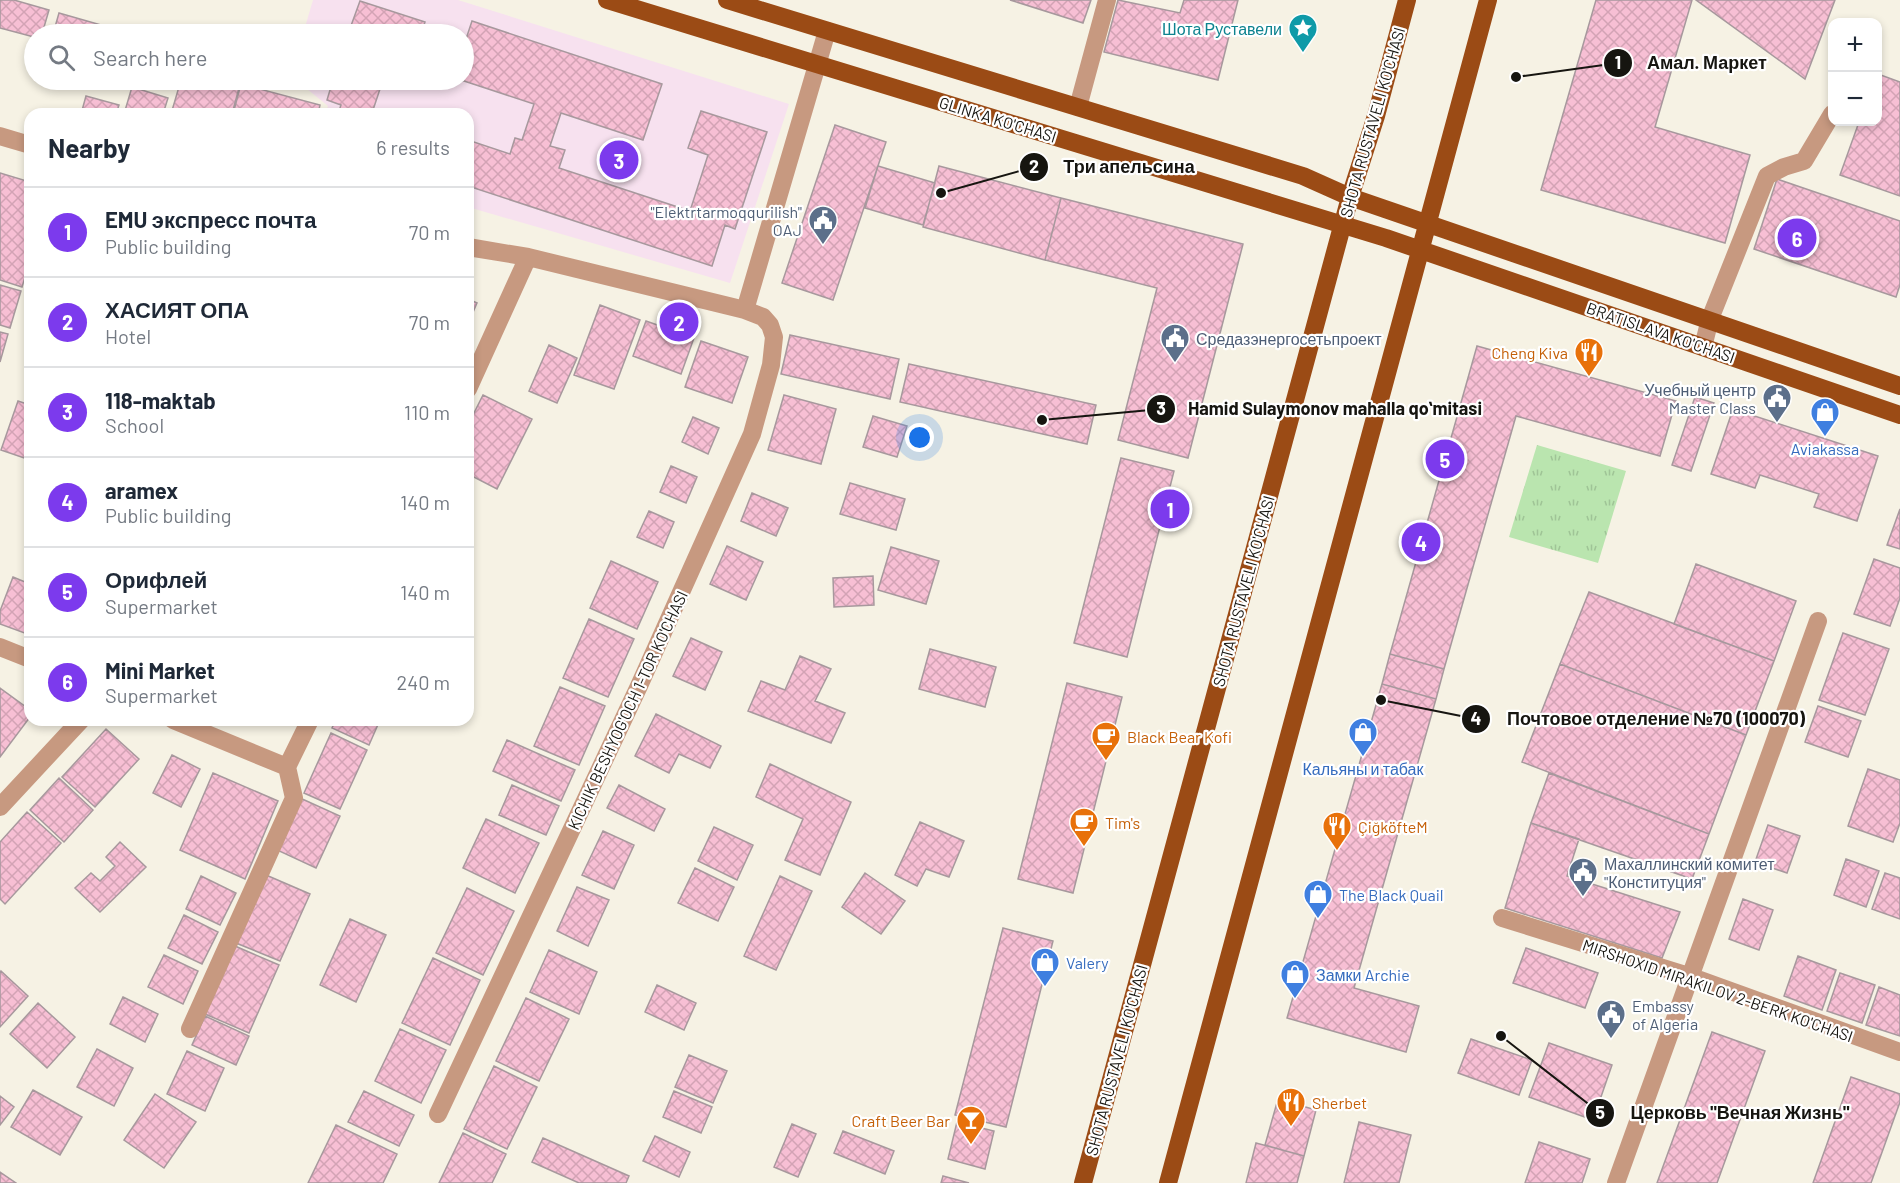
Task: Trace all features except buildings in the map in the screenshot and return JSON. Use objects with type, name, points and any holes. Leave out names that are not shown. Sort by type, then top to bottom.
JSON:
[{"type":"main road","name":"GLINKA KO'CHASI","points":[[607,0],[1422,250]]},
{"type":"main road","points":[[727,0],[1303,176],[1350,197],[1428,224]]},
{"type":"main road","name":"SHOTA RUSTAVELI KO'CHASI","points":[[1083,1183],[1350,197],[1376,116],[1407,0]]},
{"type":"main road","points":[[1168,1183],[1488,0]]},
{"type":"main road","name":"BRATISLAVA KO'CHASI","points":[[1428,224],[1900,386]]},
{"type":"main road","name":"BRATISLAVA KO'CHASI","points":[[1422,250],[1900,415]]},
{"type":"street","points":[[1078,107],[1107,0]]},
{"type":"street","points":[[745,310],[827,31]]},
{"type":"street","points":[[1703,346],[1710,320],[1767,176],[1784,166],[1804,161],[1828,122]]},
{"type":"street","points":[[0,136],[24,143]]},
{"type":"street","name":"KICHIK BESHYOG'OCH 1-TOR KO'CHASI","points":[[438,1114],[639,686],[752,434],[771,365],[774,337],[770,325],[763,317],[745,310],[528,257],[474,248]]},
{"type":"street","points":[[474,376],[528,257]]},
{"type":"street","points":[[1616,1183],[1818,621]]},
{"type":"street","points":[[0,647],[24,657]]},
{"type":"street","points":[[0,807],[75,726]]},
{"type":"street","points":[[187,726],[287,768]]},
{"type":"street","points":[[190,1029],[294,798],[287,768],[307,726]]},
{"type":"street","name":"MIRSHOXID MIRAKILOV 2-BERK KO'CHASI","points":[[1502,918],[1689,976],[1900,1052]]},
{"type":"shaded area","points":[[313,0],[458,0],[789,104],[730,283],[474,209],[474,108],[327,108],[328,106],[308,90],[474,90],[474,24],[306,24]]},
{"type":"green space","points":[[1537,445],[1626,471],[1598,563],[1509,537]]},
{"type":"place","name":"Шота Руставели","points":[[1303,54]]},
{"type":"place","name":"Амал. Маркет","points":[[1516,77]]},
{"type":"place","name":"118-maktab","points":[[619,160]]},
{"type":"place","name":"Три апельсина","points":[[941,193]]},
{"type":"place","name":"Mini Market","points":[[1797,238]]},
{"type":"place","name":"\"Elektrtarmoqqurilish\" OAJ","points":[[823,246]]},
{"type":"place","name":"ХАСИЯТ ОПА","points":[[679,322]]},
{"type":"place","name":"Средазэнергосетьпроект","points":[[1175,364]]},
{"type":"place","name":"Cheng Kiva","points":[[1589,378]]},
{"type":"place","name":"Hamid Sulaymonov mahalla qoʻmitasi","points":[[1042,420]]},
{"type":"place","name":"Учебный центр Master Class","points":[[1777,424]]},
{"type":"place","name":"Aviakassa","points":[[1825,438]]},
{"type":"place","name":"Орифлей","points":[[1445,459]]},
{"type":"place","name":"EMU экспресс почта","points":[[1170,509]]},
{"type":"place","name":"aramex","points":[[1421,542]]},
{"type":"place","name":"Почтовое отделение №70 (100070)","points":[[1381,700]]},
{"type":"place","name":"Кальяны и табак","points":[[1363,758]]},
{"type":"place","name":"Black Bear Kofi","points":[[1106,762]]},
{"type":"place","name":"Tim's","points":[[1084,848]]},
{"type":"place","name":"ÇiğköfteM","points":[[1337,852]]},
{"type":"place","name":"Махаллинский комитет \"Конституция\"","points":[[1583,898]]},
{"type":"place","name":"The Black Quail","points":[[1318,920]]},
{"type":"place","name":"Valery","points":[[1045,988]]},
{"type":"place","name":"Замки Archie","points":[[1295,1000]]},
{"type":"place","name":"Церковь \"Вечная Жизнь\"","points":[[1501,1036]]},
{"type":"place","name":"Embassy of Algeria","points":[[1611,1040]]},
{"type":"place","name":"Sherbet","points":[[1291,1128]]},
{"type":"place","name":"Craft Beer Bar","points":[[971,1146]]}]
